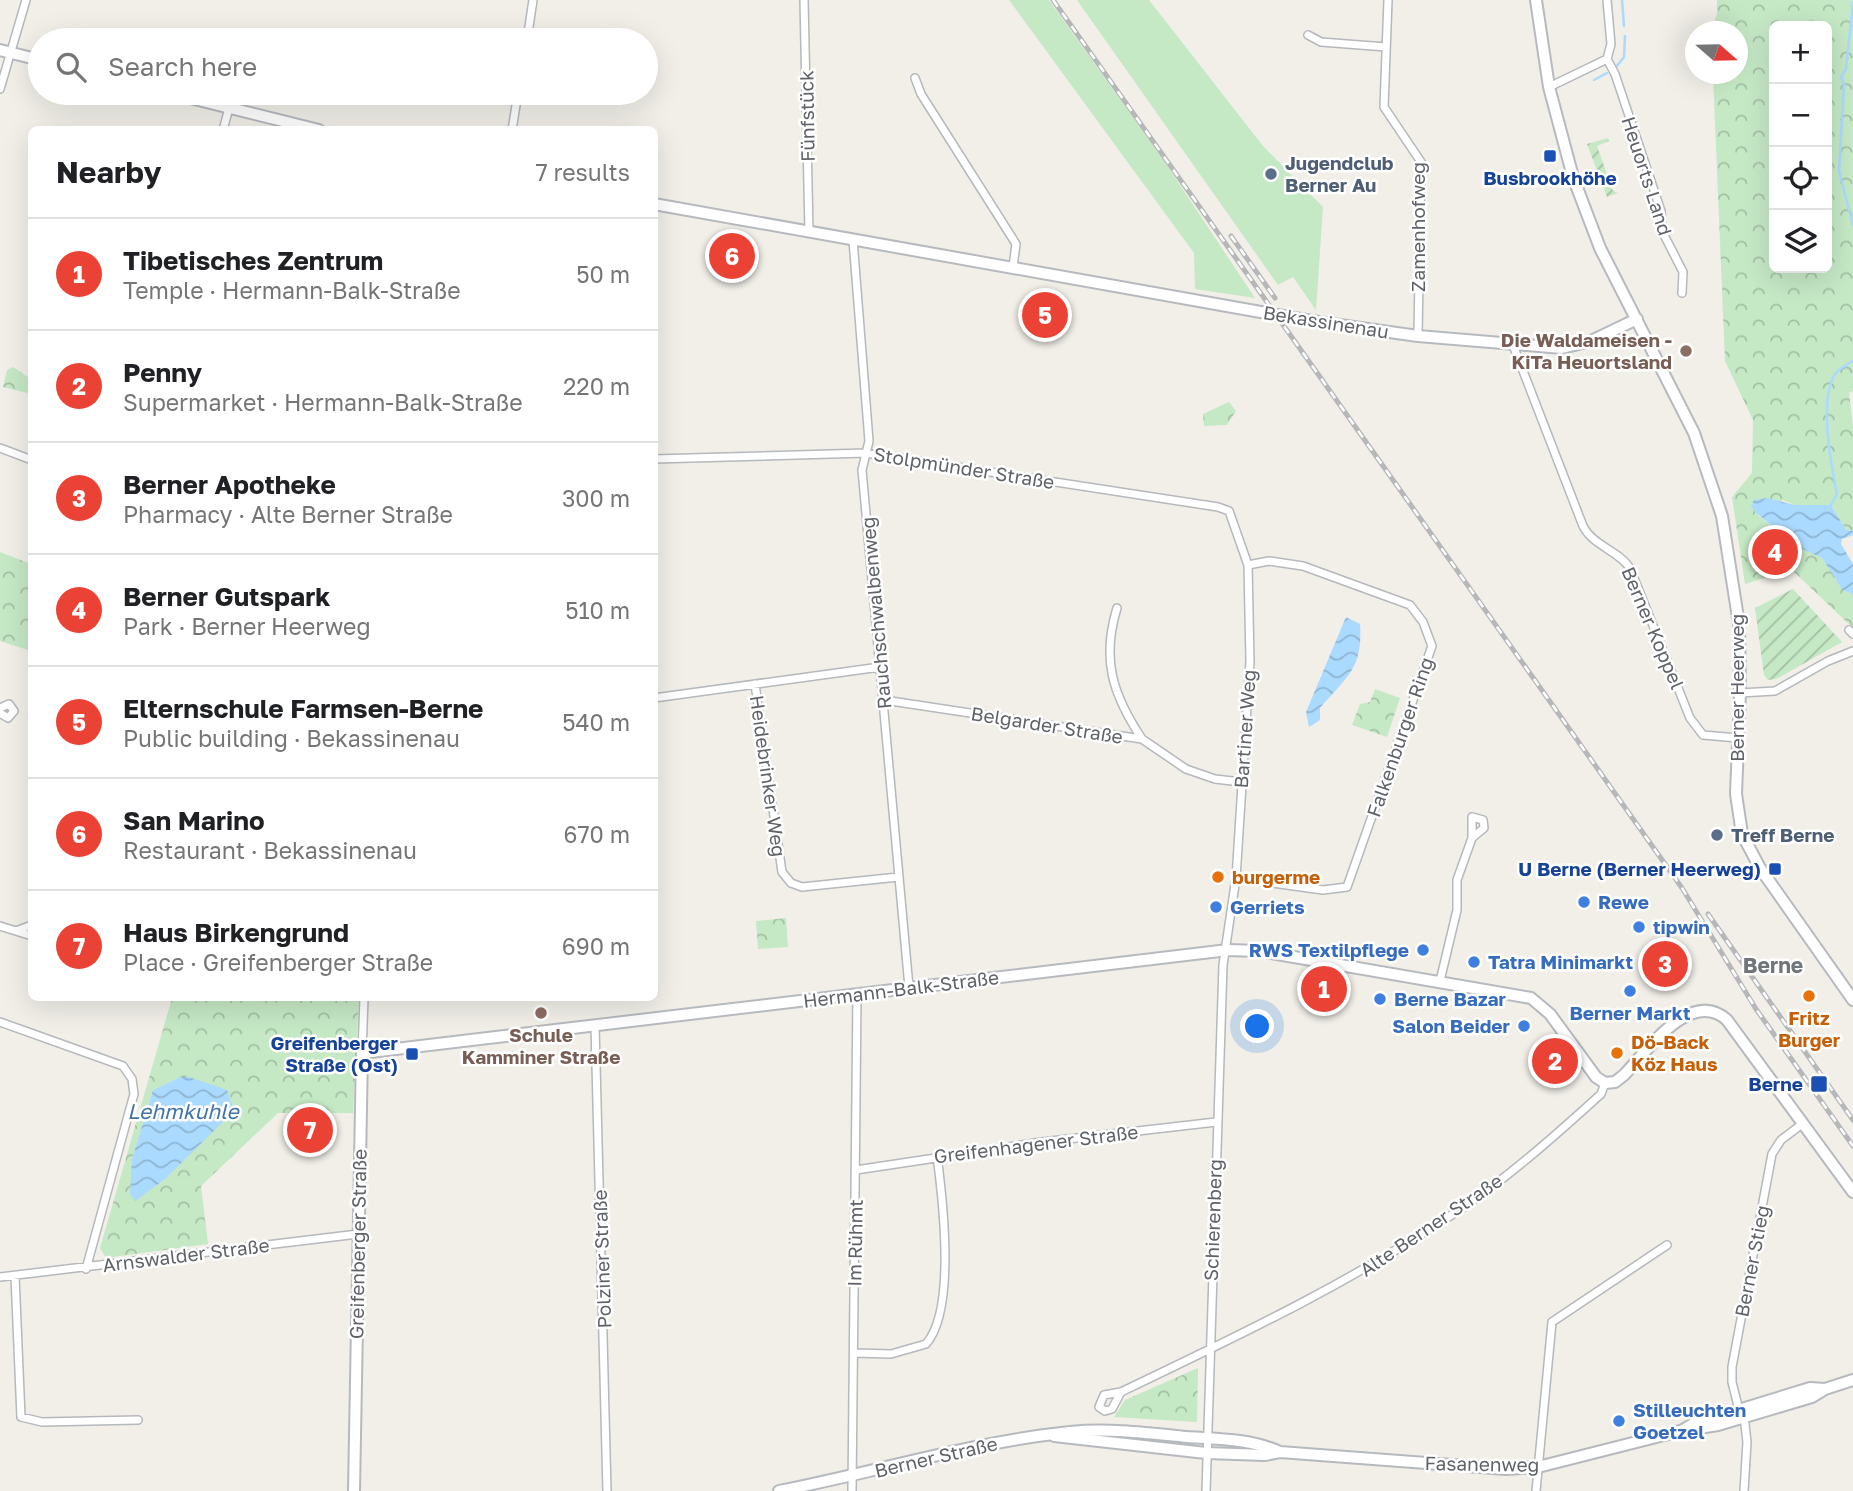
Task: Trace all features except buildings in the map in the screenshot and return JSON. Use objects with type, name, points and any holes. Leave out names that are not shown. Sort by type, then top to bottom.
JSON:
[{"type":"street","points":[[0,89],[5,51],[26,0]]},
{"type":"street","points":[[529,28],[533,0]]},
{"type":"street","name":"Fünfstück","points":[[804,0],[809,232]]},
{"type":"street","name":"Berner Heerweg","points":[[1536,0],[1549,87],[1565,154],[1586,212],[1694,433],[1722,516],[1736,597],[1741,693],[1737,808],[1749,851],[1853,1000]]},
{"type":"street","name":"Heuorts Land","points":[[1607,0],[1611,44],[1607,59],[1615,74],[1661,211],[1662,231],[1683,272],[1682,293]]},
{"type":"street","name":"Zamenhofweg","points":[[1390,1],[1384,107],[1421,162],[1418,336]]},
{"type":"street","points":[[1308,35],[1321,42],[1386,47]]},
{"type":"street","points":[[5,51],[28,57]]},
{"type":"street","points":[[1549,87],[1607,59]]},
{"type":"street","points":[[915,78],[921,94],[1016,244],[1013,267]]},
{"type":"street","points":[[217,105],[303,126]]},
{"type":"street","points":[[513,126],[516,105]]},
{"type":"street","points":[[224,126],[229,108]]},
{"type":"street","name":"Bekassinenau","points":[[658,205],[1318,322],[1418,336],[1513,345],[1571,347],[1601,337],[1637,319]]},
{"type":"street","name":"Rauchschwalbenweg","points":[[853,240],[869,441],[862,470],[909,988]]},
{"type":"street","name":"Berner Koppel","points":[[1513,345],[1583,527],[1593,540],[1625,560],[1630,568],[1696,729],[1710,737],[1738,738]]},
{"type":"street","points":[[0,448],[28,458]]},
{"type":"street","name":"Stolpmünder Straße","points":[[658,459],[866,453],[1219,507],[1229,511]]},
{"type":"street","name":"Bartiner Weg","points":[[1228,950],[1236,878],[1250,661],[1248,565],[1229,511]]},
{"type":"street","name":"Falkenburger Ring","points":[[1236,878],[1323,890],[1347,887],[1432,646],[1423,622],[1410,605],[1303,566],[1269,561],[1248,565]]},
{"type":"street","points":[[1117,608],[1109,634],[1110,668],[1118,697],[1142,740]]},
{"type":"street","points":[[1741,693],[1775,691],[1828,661],[1853,651]]},
{"type":"street","points":[[658,697],[880,667]]},
{"type":"street","name":"Heidebrinker Weg","points":[[755,684],[782,872],[791,883],[802,887],[898,877]]},
{"type":"street","name":"Belgarder Straße","points":[[884,700],[1142,740],[1186,769],[1215,779],[1241,782]]},
{"type":"street","points":[[1440,981],[1457,910],[1457,880],[1472,838]]},
{"type":"street","points":[[0,926],[28,935]]},
{"type":"street","points":[[15,931],[28,926]]},
{"type":"street","name":"Hermann-Balk-Straße","points":[[362,1053],[1228,950],[1259,950],[1520,995],[1540,1003],[1596,1077],[1605,1083]]},
{"type":"street","name":"Schierenberg","points":[[1206,1491],[1216,1122],[1223,965],[1228,950]]},
{"type":"street","name":"Im Rühmt","points":[[852,1491],[857,995]]},
{"type":"street","name":"Greifenberger Straße","points":[[354,1491],[364,1001]]},
{"type":"street","name":"Alte Berner Straße","points":[[1121,1392],[1254,1329],[1351,1278],[1464,1207],[1546,1143],[1601,1094],[1605,1083],[1615,1082],[1675,1024],[1702,1009],[1714,1011],[1727,1020],[1802,1124]]},
{"type":"street","points":[[0,1022],[123,1066],[132,1079],[134,1094],[86,1269]]},
{"type":"street","name":"Polziner Straße","points":[[595,1026],[607,1491]]},
{"type":"street","name":"Greifenhagener Straße","points":[[856,1170],[937,1156],[1216,1122]]},
{"type":"street","points":[[1802,1124],[1853,1192]]},
{"type":"street","name":"Berner Stieg","points":[[1744,1491],[1747,1442],[1732,1382],[1732,1367],[1772,1154],[1781,1140],[1802,1124]]},
{"type":"street","points":[[854,1353],[888,1354],[926,1344],[942,1317],[944,1212],[937,1156]]},
{"type":"street","name":"Arnswalder Straße","points":[[0,1278],[358,1234]]},
{"type":"street","points":[[1536,1491],[1552,1322],[1667,1245]]},
{"type":"street","points":[[15,1276],[21,1417],[42,1422],[138,1420]]},
{"type":"street","points":[[1741,1414],[1812,1397],[1825,1389],[1853,1380]]},
{"type":"street","points":[[1741,1414],[1754,1405],[1810,1388],[1825,1389]]},
{"type":"street","name":"Fasanenweg","points":[[1105,1443],[1206,1453],[1280,1452],[1506,1469],[1538,1467],[1680,1432],[1694,1431],[1741,1414]]},
{"type":"street","name":"Fasanenweg","points":[[1106,1431],[1252,1443],[1280,1452]]},
{"type":"street","name":"Berner Straße","points":[[779,1491],[852,1477],[969,1447],[1068,1432],[1106,1431]]},
{"type":"street","name":"Berner Straße","points":[[1054,1436],[1105,1443]]},
{"type":"green space","points":[[1009,0],[1049,0],[1166,164],[1255,298],[1195,289],[1194,253]]},
{"type":"green space","points":[[1077,0],[1149,0],[1263,146],[1323,207],[1316,310],[1293,277],[1278,285]]},
{"type":"green space","points":[[1717,0],[1853,0],[1853,391],[1849,393],[1853,426],[1853,531],[1846,530],[1831,505],[1795,505],[1783,500],[1758,515],[1796,546],[1822,558],[1847,592],[1853,595],[1853,628],[1791,569],[1745,584],[1732,497],[1752,473],[1753,420],[1725,361],[1713,84],[1748,84],[1748,21],[1715,21]]},
{"type":"green space","points":[[1608,138],[1609,141],[1597,146],[1613,191],[1618,193],[1607,197],[1587,144]]},
{"type":"green space","points":[[13,367],[28,377],[28,393],[3,387],[7,370]]},
{"type":"green space","points":[[1229,402],[1236,411],[1227,425],[1204,426],[1203,414]]},
{"type":"green space","points":[[0,552],[28,563],[28,650],[0,641]]},
{"type":"green space","points":[[1793,589],[1842,642],[1776,679],[1768,680],[1764,675],[1755,608]]},
{"type":"green space","points":[[1375,689],[1400,698],[1387,737],[1352,725],[1360,704],[1370,702]]},
{"type":"green space","points":[[786,918],[788,947],[758,949],[756,921]]},
{"type":"green space","points":[[171,1001],[359,1001],[353,1113],[278,1113],[201,1186],[208,1244],[106,1258],[100,1248]],"holes":[[[180,1077],[165,1179],[135,1200],[132,1159],[153,1090]]]},
{"type":"green space","points":[[1198,1368],[1197,1422],[1114,1417],[1125,1400]]},
{"type":"water","points":[[1767,498],[1795,505],[1831,505],[1846,530],[1853,531],[1853,535],[1842,539],[1841,544],[1853,564],[1853,595],[1842,589],[1822,558],[1796,546],[1754,511],[1751,506],[1754,500]]},
{"type":"water","points":[[1346,617],[1360,624],[1356,662],[1320,708],[1320,720],[1309,727],[1306,712]]},
{"type":"water","name":"Lehmkuhle","points":[[180,1077],[189,1077],[227,1090],[234,1111],[165,1179],[135,1201],[130,1194],[132,1159],[153,1090]]},
{"type":"waterway","points":[[1622,0],[1624,26]]},
{"type":"waterway","points":[[1853,2],[1846,69],[1841,77],[1844,85],[1839,171],[1853,225]]},
{"type":"waterway","points":[[1616,67],[1624,57],[1625,36]]},
{"type":"waterway","points":[[1594,80],[1607,73]]},
{"type":"waterway","points":[[1831,505],[1837,494],[1828,433],[1830,385],[1835,374],[1853,361]]},
{"type":"railway","points":[[1053,0],[1682,888],[1756,1009],[1853,1146]]},
{"type":"railway","points":[[1231,236],[1275,298]]},
{"type":"railway","points":[[1708,914],[1853,1120]]},
{"type":"place","name":"Busbrookhöhe","points":[[1550,156]]},
{"type":"place","name":"Jugendclub Berner Au","points":[[1271,174]]},
{"type":"place","name":"San Marino","points":[[732,256]]},
{"type":"place","name":"Elternschule Farmsen-Berne","points":[[1045,315]]},
{"type":"place","name":"Die Waldameisen - KiTa Heuortsland","points":[[1686,351]]},
{"type":"place","name":"Berner Gutspark","points":[[1775,552]]},
{"type":"place","name":"Treff Berne","points":[[1717,835]]},
{"type":"place","name":"U Berne (Berner Heerweg)","points":[[1775,869]]},
{"type":"place","name":"burgerme","points":[[1218,877]]},
{"type":"place","name":"Rewe","points":[[1584,902]]},
{"type":"place","name":"Gerriets","points":[[1216,907]]},
{"type":"place","name":"tipwin","points":[[1639,927]]},
{"type":"place","name":"RWS Textilpflege","points":[[1423,950]]},
{"type":"place","name":"Tatra Minimarkt","points":[[1474,962]]},
{"type":"place","name":"Berner Apotheke","points":[[1665,964]]},
{"type":"place","name":"Tibetisches Zentrum","points":[[1324,989]]},
{"type":"place","name":"Berner Markt","points":[[1630,991]]},
{"type":"place","name":"Fritz Burger","points":[[1809,996]]},
{"type":"place","name":"Berne Bazar","points":[[1380,999]]},
{"type":"place","name":"Schule Kamminer Straße","points":[[541,1013]]},
{"type":"place","name":"Salon Beider","points":[[1524,1026]]},
{"type":"place","name":"Dö-Back Köz Haus","points":[[1617,1053]]},
{"type":"place","name":"Greifenberger Straße (Ost)","points":[[412,1054]]},
{"type":"place","name":"Penny","points":[[1555,1061]]},
{"type":"place","name":"Berne","points":[[1819,1084]]},
{"type":"place","name":"Haus Birkengrund","points":[[310,1130]]},
{"type":"place","name":"Stilleuchten Goetzel","points":[[1619,1421]]},
{"type":"district","name":"Berne","points":[[1773,966]]}]
